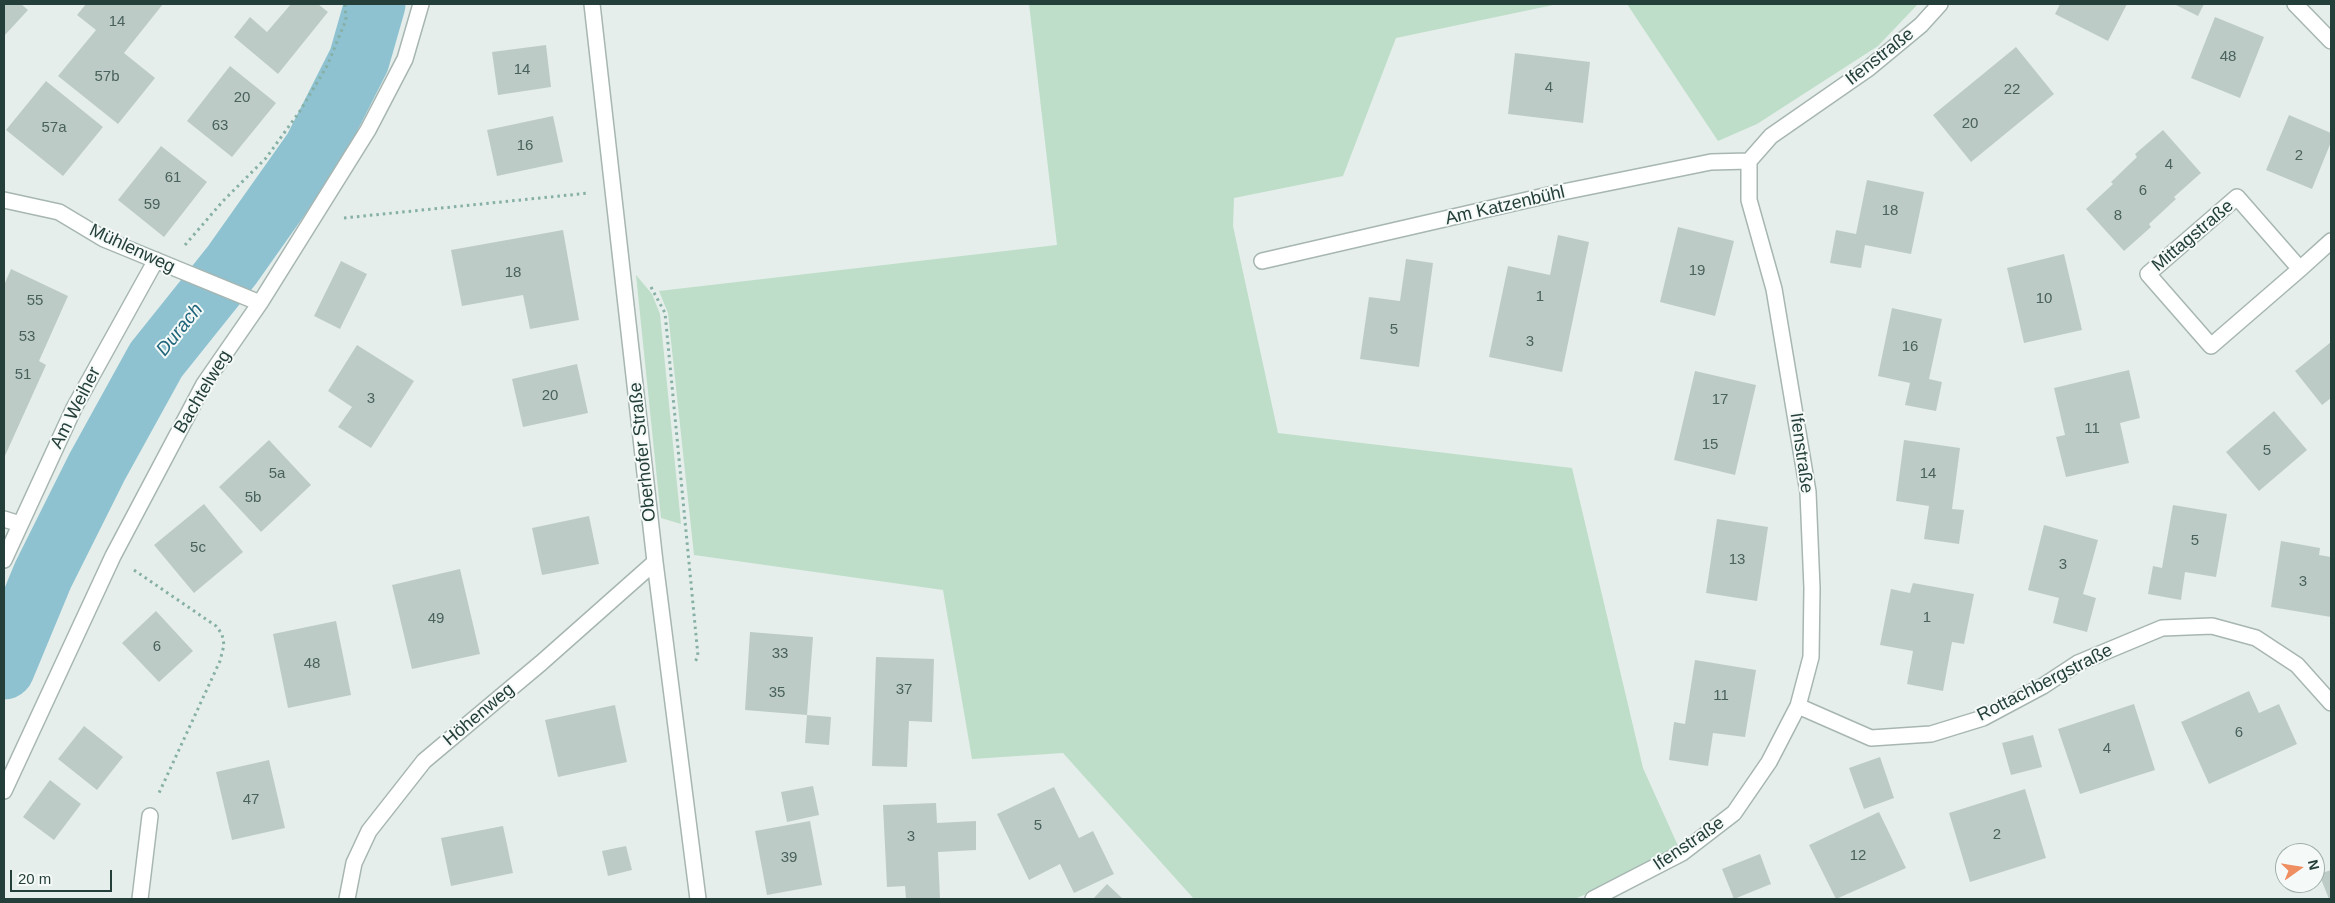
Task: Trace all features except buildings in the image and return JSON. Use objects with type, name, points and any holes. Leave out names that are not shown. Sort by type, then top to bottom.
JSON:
[{"type":"street","name":"Bachtelweg","points":[[4,791],[113,556],[204,384],[260,303],[368,130],[405,59],[421,4]]},
{"type":"street","name":"Oberhofer Straße","points":[[592,4],[655,562],[698,899]]},
{"type":"street","name":"Ifenstraße","points":[[1593,899],[1682,853],[1734,813],[1770,762],[1798,706],[1810,657],[1812,588],[1808,492],[1774,289],[1749,200],[1749,162],[1771,136],[1869,68],[1921,25],[1940,4]]},
{"type":"street","points":[[2295,4],[2331,41]]},
{"type":"street","name":"Am Katzenbühl","points":[[1262,261],[1553,194],[1711,162],[1749,162]]},
{"type":"street","name":"Mittagstraße","points":[[2300,269],[2237,197],[2148,274],[2211,346],[2300,269],[2331,241]]},
{"type":"street","name":"Mühlenweg","points":[[4,200],[59,212],[104,239],[260,303]]},
{"type":"street","name":"Am Weiher","points":[[4,560],[74,408],[167,265]]},
{"type":"street","points":[[4,519],[20,524]]},
{"type":"street","name":"Höhenweg","points":[[347,899],[354,863],[369,831],[424,761],[541,663],[655,562]]},
{"type":"street","name":"Rottachbergstraße","points":[[1798,706],[1871,738],[1931,734],[1983,718],[2043,686],[2078,663],[2162,628],[2212,626],[2256,638],[2297,666],[2331,703]]},
{"type":"street","points":[[140,899],[150,816]]},
{"type":"path","points":[[167,265],[223,201],[266,158],[300,111],[327,66],[346,20],[346,4]]},
{"type":"path","points":[[311,222],[614,190]]},
{"type":"path","points":[[650,285],[665,313],[698,656],[694,664]]},
{"type":"path","points":[[113,556],[216,626],[222,634],[224,645],[220,661],[150,816]]},
{"type":"green space","points":[[1029,4],[1558,4],[1396,38],[1343,176],[1234,198],[1233,226],[1278,433],[1572,468],[1643,768],[1679,848],[1612,884],[1574,899],[1194,899],[1063,753],[972,759],[943,590],[694,555],[668,313],[659,291],[1057,245]]},
{"type":"green space","points":[[1627,4],[1918,4],[1878,46],[1757,124],[1718,141]]},
{"type":"green space","points":[[636,275],[652,294],[660,314],[681,524],[661,518]]},
{"type":"waterway","name":"Durach","points":[[4,669],[43,575],[97,467],[156,360],[232,265],[314,149],[359,60],[375,4]]}]
